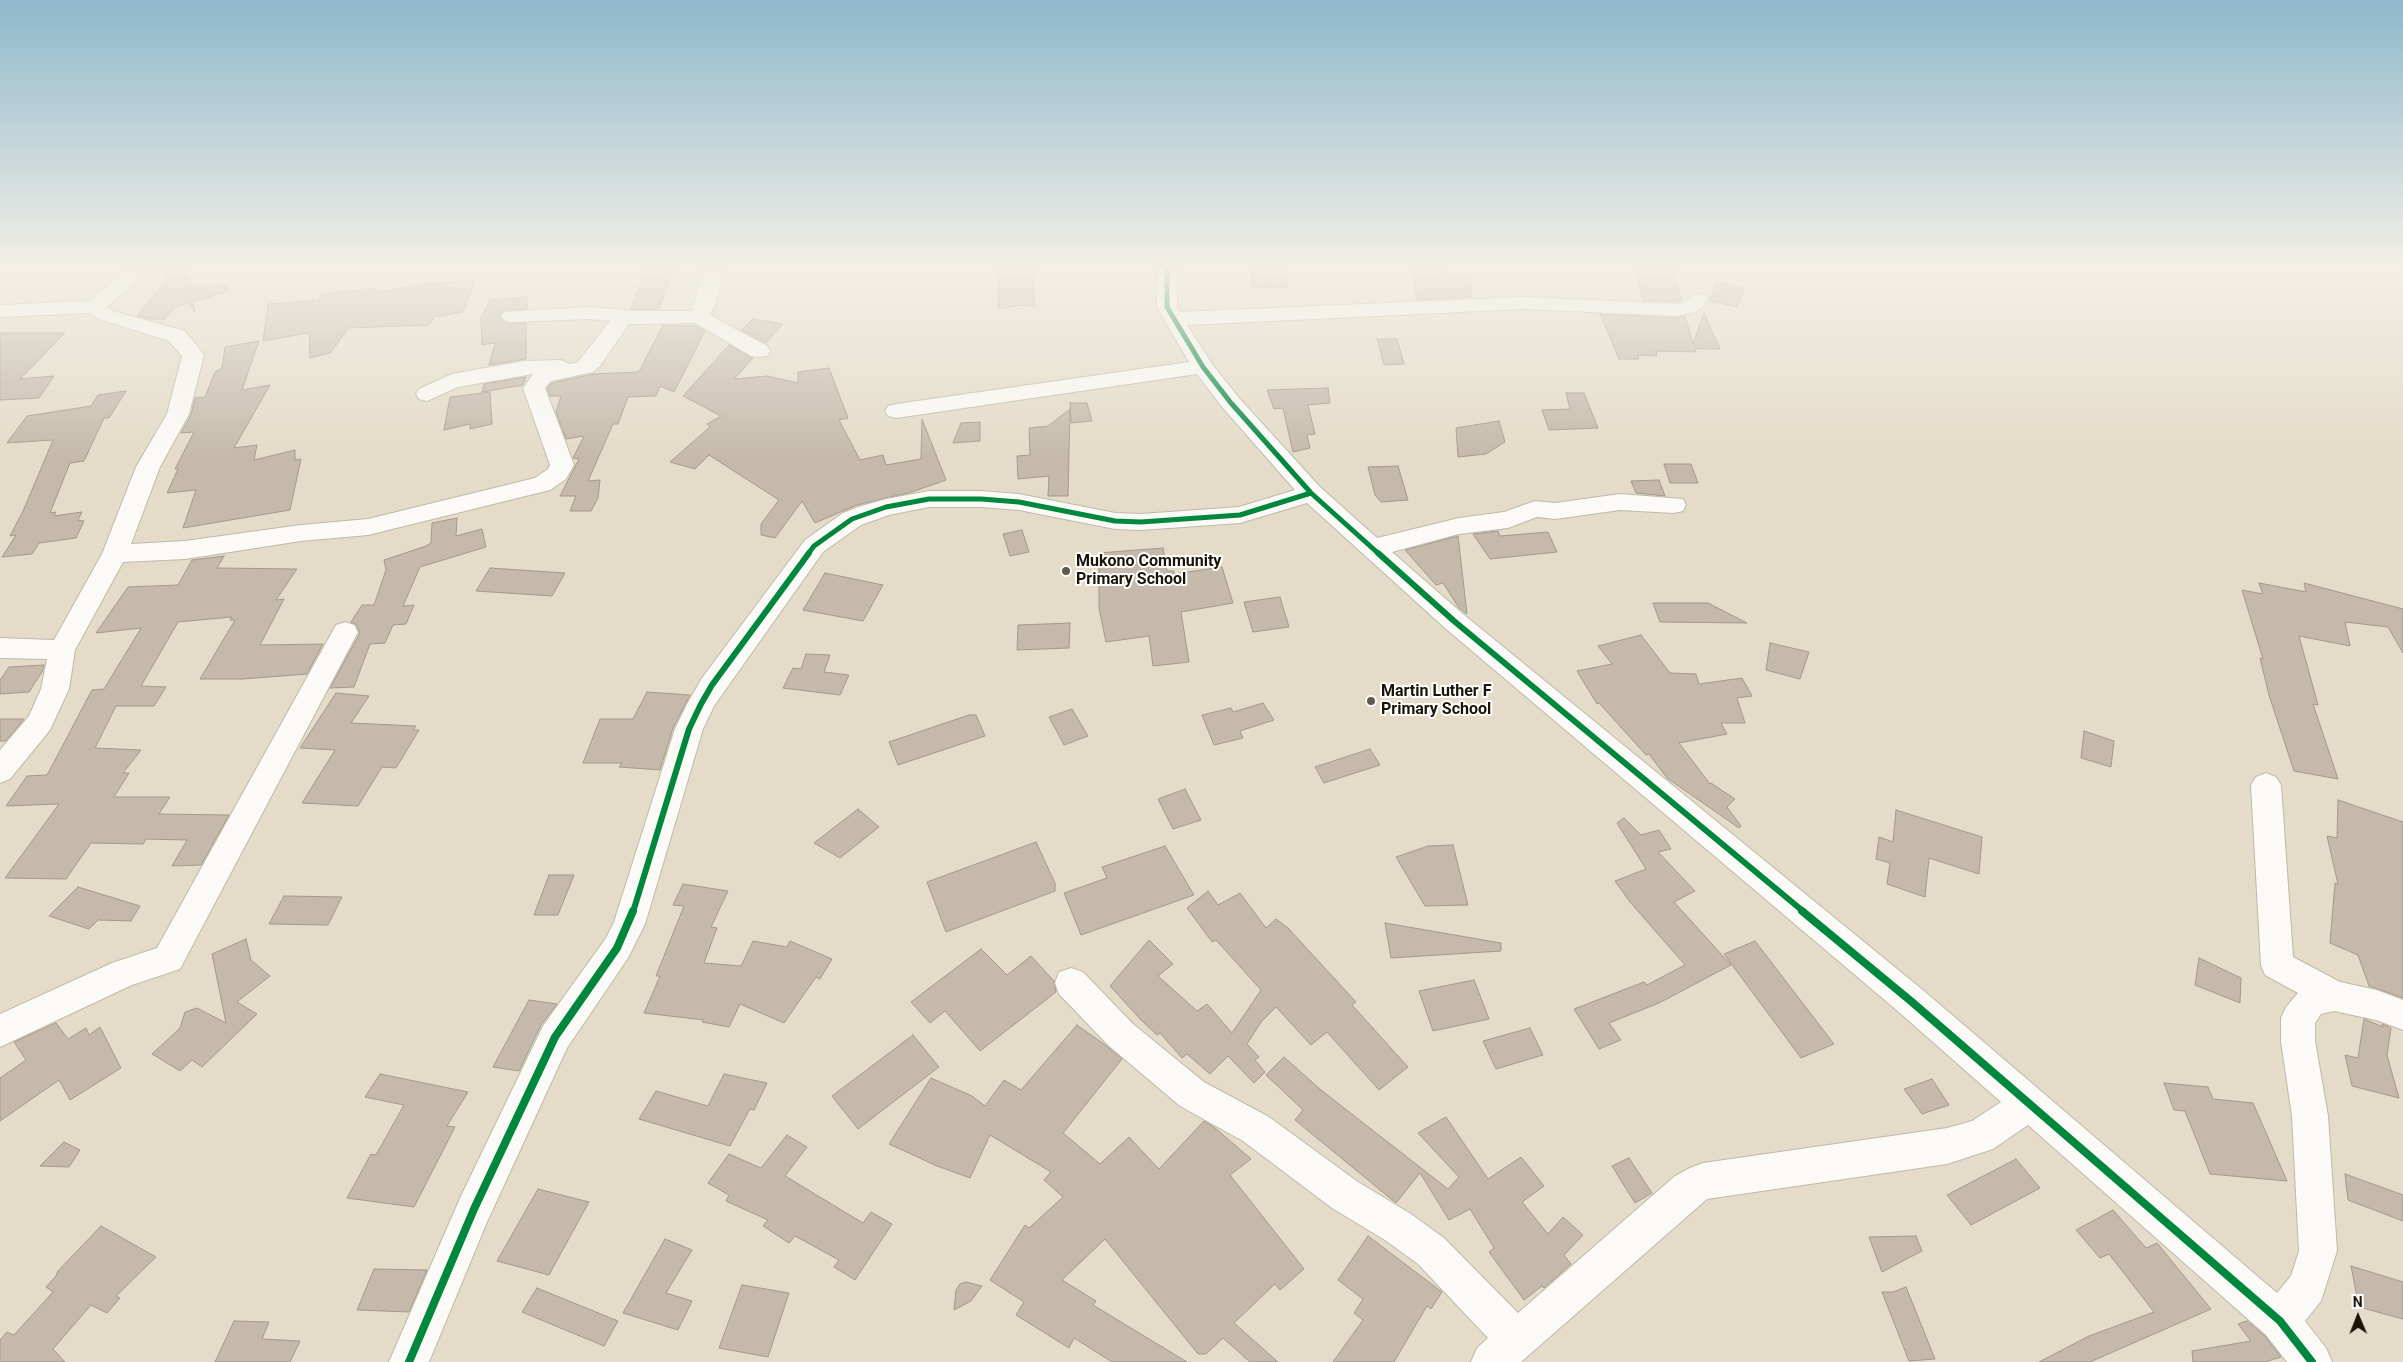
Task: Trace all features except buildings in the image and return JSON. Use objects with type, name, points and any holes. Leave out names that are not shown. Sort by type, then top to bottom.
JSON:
[{"type":"street","points":[[0,771],[40,722],[55,689],[62,650],[115,554],[148,467],[178,414],[193,355],[177,336],[162,332]]},
{"type":"street","points":[[115,554],[186,550],[301,533],[368,527],[478,498],[542,484],[558,474],[562,465],[534,388],[543,376],[585,367],[592,361],[614,332]]},
{"type":"street","points":[[725,332],[759,351]]},
{"type":"street","points":[[1180,332],[1203,367],[1231,403],[1311,493],[1454,621],[1912,1002],[2028,1102],[2280,1321],[2312,1362]]},
{"type":"street","points":[[426,394],[452,381],[524,368],[585,367]]},
{"type":"street","points":[[896,411],[1203,367]]},
{"type":"street","points":[[409,1362],[474,1209],[555,1037],[617,948],[629,924],[690,730],[701,704],[712,685],[814,546],[859,516],[886,507],[929,499],[981,498],[1019,502],[1115,521],[1140,522],[1240,515],[1311,493]]},
{"type":"street","points":[[1373,548],[1459,526],[1508,520],[1535,510],[1555,511],[1620,502],[1674,505]]},
{"type":"street","points":[[0,1031],[124,973],[168,959],[346,632]]},
{"type":"street","points":[[0,648],[62,650]]},
{"type":"street","points":[[2266,785],[2276,965],[2334,996],[2377,1005],[2403,1015]]},
{"type":"street","points":[[1071,983],[1121,1035],[1192,1094],[1256,1129],[1345,1195],[1398,1227],[1431,1251],[1504,1350],[1688,1189],[1703,1182],[1947,1146],[1980,1137],[2004,1122],[2028,1102]]},
{"type":"street","points":[[2280,1321],[2307,1287],[2318,1251],[2310,1116],[2298,1041],[2298,1018],[2311,1002],[2334,996]]},
{"type":"cycle path","points":[[1181,332],[1203,367],[1231,403],[1311,493],[1454,621],[1912,1002],[2280,1321],[2312,1362]]},
{"type":"cycle path","points":[[409,1362],[474,1209],[555,1037],[617,948],[629,924],[689,729],[701,704],[712,685],[814,546],[852,519],[886,507],[929,499],[981,499],[1019,502],[1115,521],[1141,522],[1240,515],[1311,493]]},
{"type":"place","name":"Mukono Community Primary School","points":[[1066,571]]},
{"type":"place","name":"Martin Luther F Primary School","points":[[1371,701]]}]
